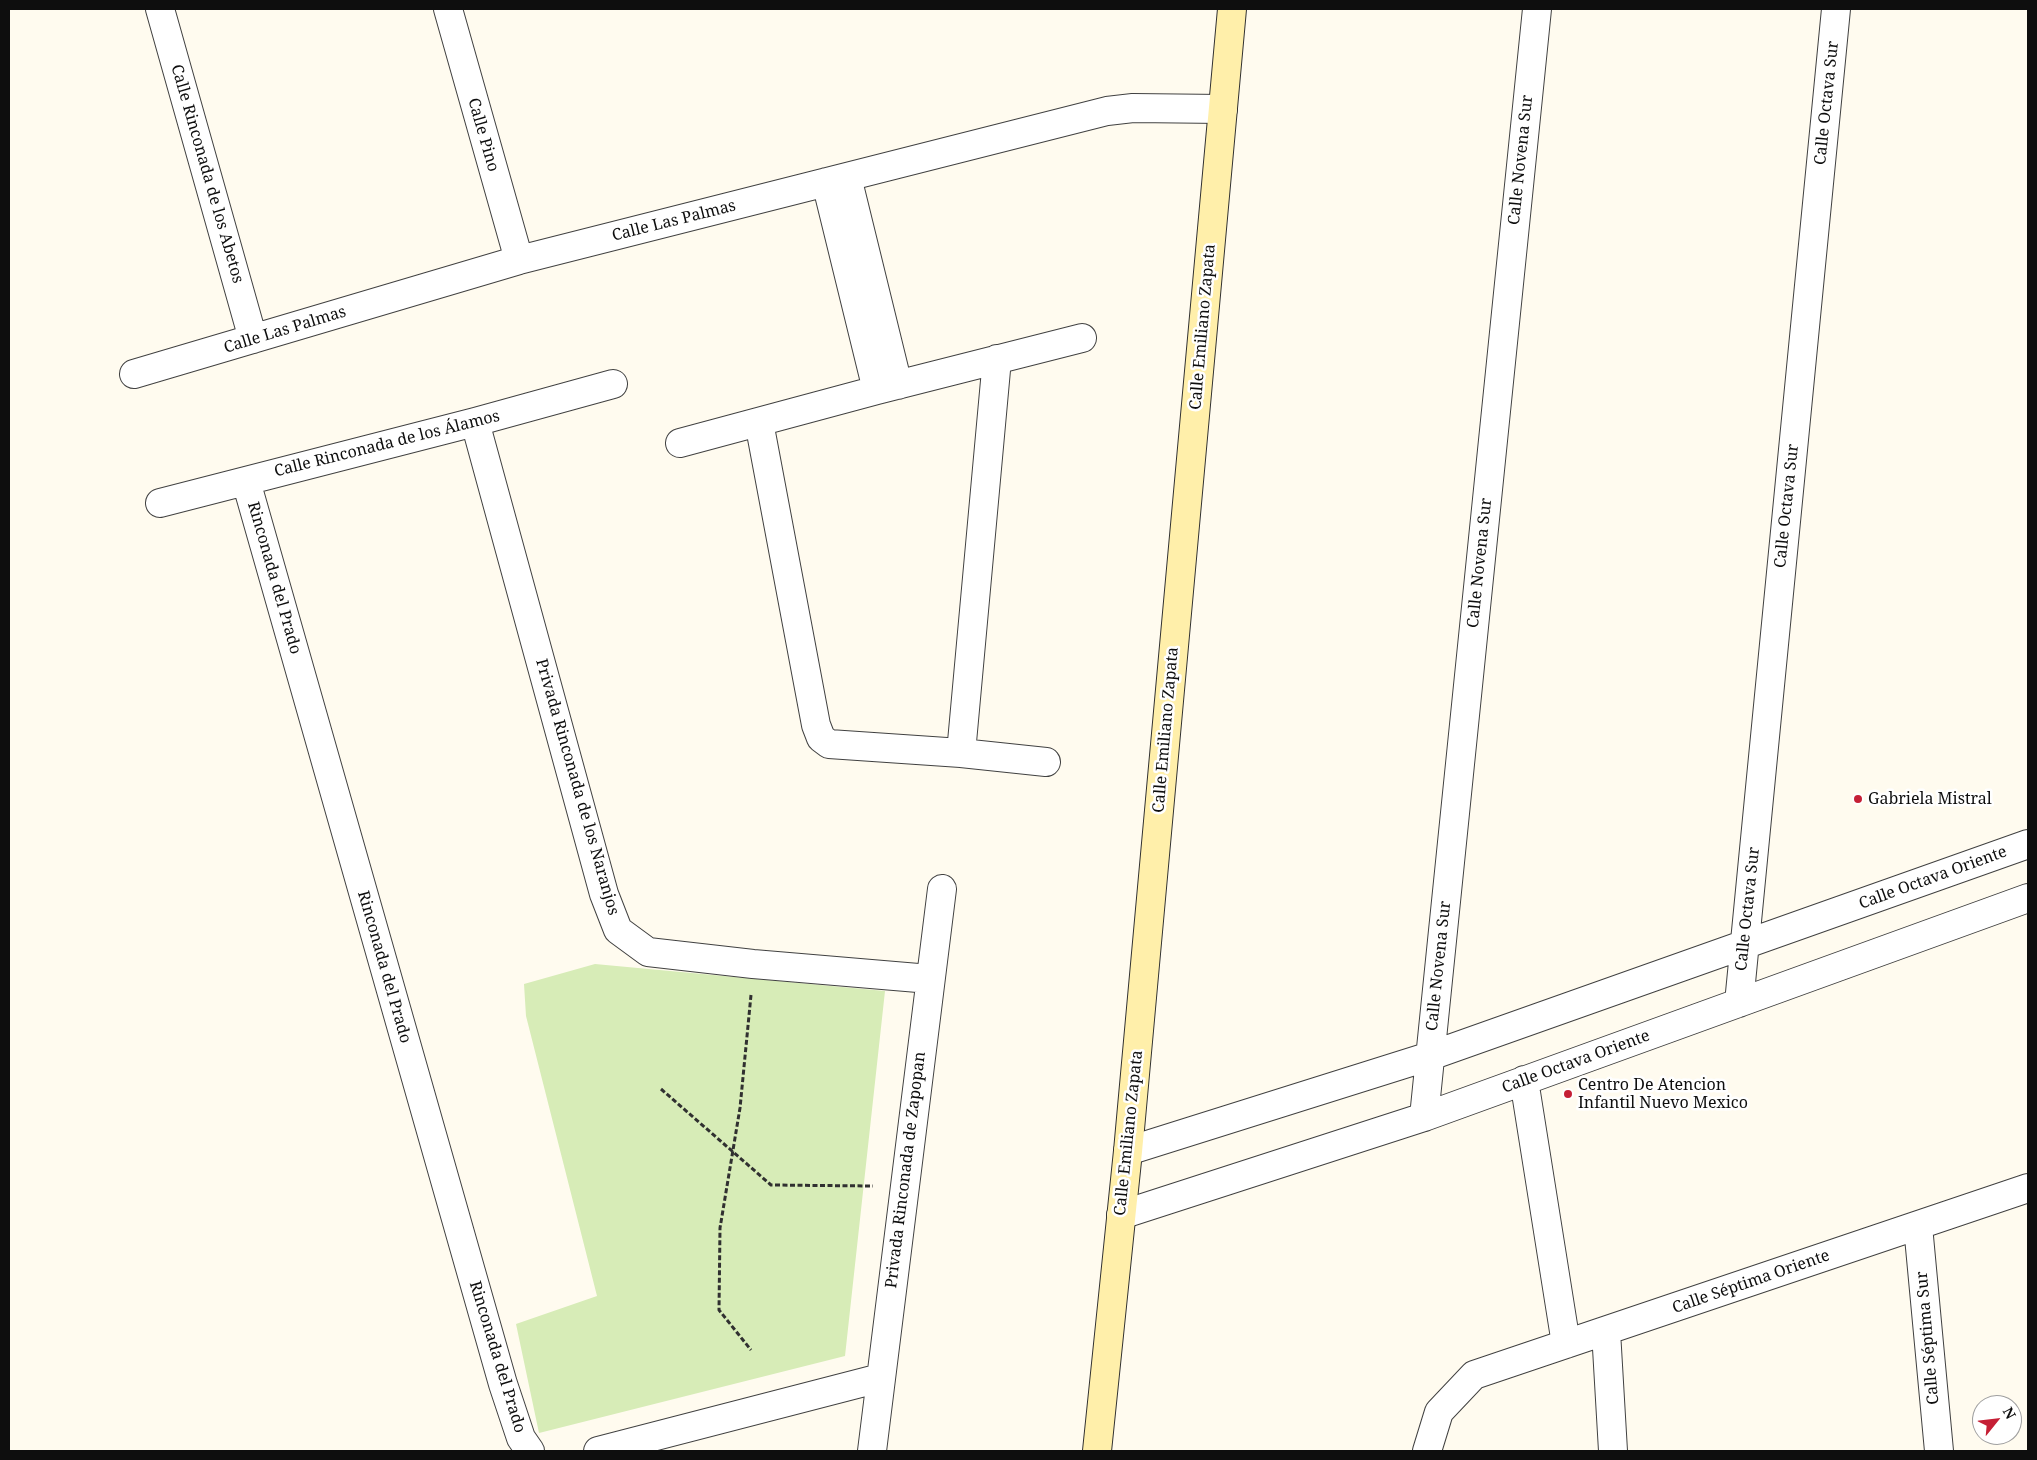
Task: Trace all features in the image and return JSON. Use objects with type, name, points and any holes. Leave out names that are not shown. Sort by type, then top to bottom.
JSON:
[{"type":"street","name":"Calle Rinconada de los Abetos","points":[[160,9],[253,339]]},
{"type":"street","name":"Calle Pino","points":[[448,9],[519,260]]},
{"type":"street","name":"Calle Emiliano Zapata","points":[[1097,1451],[1128,1152],[1232,9]]},
{"type":"street","name":"Calle Novena Sur","points":[[1424,1117],[1536,9]]},
{"type":"street","name":"Calle Octava Sur","points":[[1739,1003],[1836,9]]},
{"type":"street","name":"Calle Las Palmas","points":[[134,374],[519,260],[1107,111],[1133,108],[1223,109]]},
{"type":"street","points":[[836,180],[888,387]]},
{"type":"street","points":[[680,444],[888,387],[1082,338]]},
{"type":"street","points":[[961,752],[997,359]]},
{"type":"street","name":"Calle Rinconada de los Álamos","points":[[160,503],[475,422],[613,384]]},
{"type":"street","name":"Privada Rinconada de los Naranjos","points":[[475,422],[602,884],[618,930],[648,952],[754,964],[930,979]]},
{"type":"street","points":[[759,422],[816,725],[821,738],[829,744],[961,752],[1046,762]]},
{"type":"street","name":"Rinconada del Prado","points":[[246,481],[502,1384],[521,1438],[530,1451]]},
{"type":"street","name":"Calle Octava Oriente","points":[[1128,1152],[1430,1056],[2028,844]]},
{"type":"street","name":"Privada Rinconada de Zapopan","points":[[872,1451],[942,889]]},
{"type":"street","name":"Calle Octava Oriente","points":[[1121,1215],[1424,1117],[2028,898]]},
{"type":"street","points":[[1524,1080],[1566,1344]]},
{"type":"street","name":"Calle Séptima Oriente","points":[[1427,1451],[1439,1412],[1474,1376],[2028,1188]]},
{"type":"street","name":"Calle Séptima Sur","points":[[1918,1226],[1939,1451]]},
{"type":"street","points":[[1606,1331],[1613,1451]]},
{"type":"street","points":[[598,1451],[880,1378]]},
{"type":"path","points":[[751,1350],[719,1310],[720,1228],[740,1108],[754,964]]},
{"type":"path","points":[[661,1089],[771,1185],[905,1186]]},
{"type":"green space","points":[[595,964],[885,991],[845,1356],[539,1433],[516,1324],[597,1296],[526,1016],[524,984]]},
{"type":"place","name":"Gabriela Mistral","points":[[1858,799]]},
{"type":"place","name":"Centro De Atencion Infantil Nuevo Mexico","points":[[1568,1094]]}]
